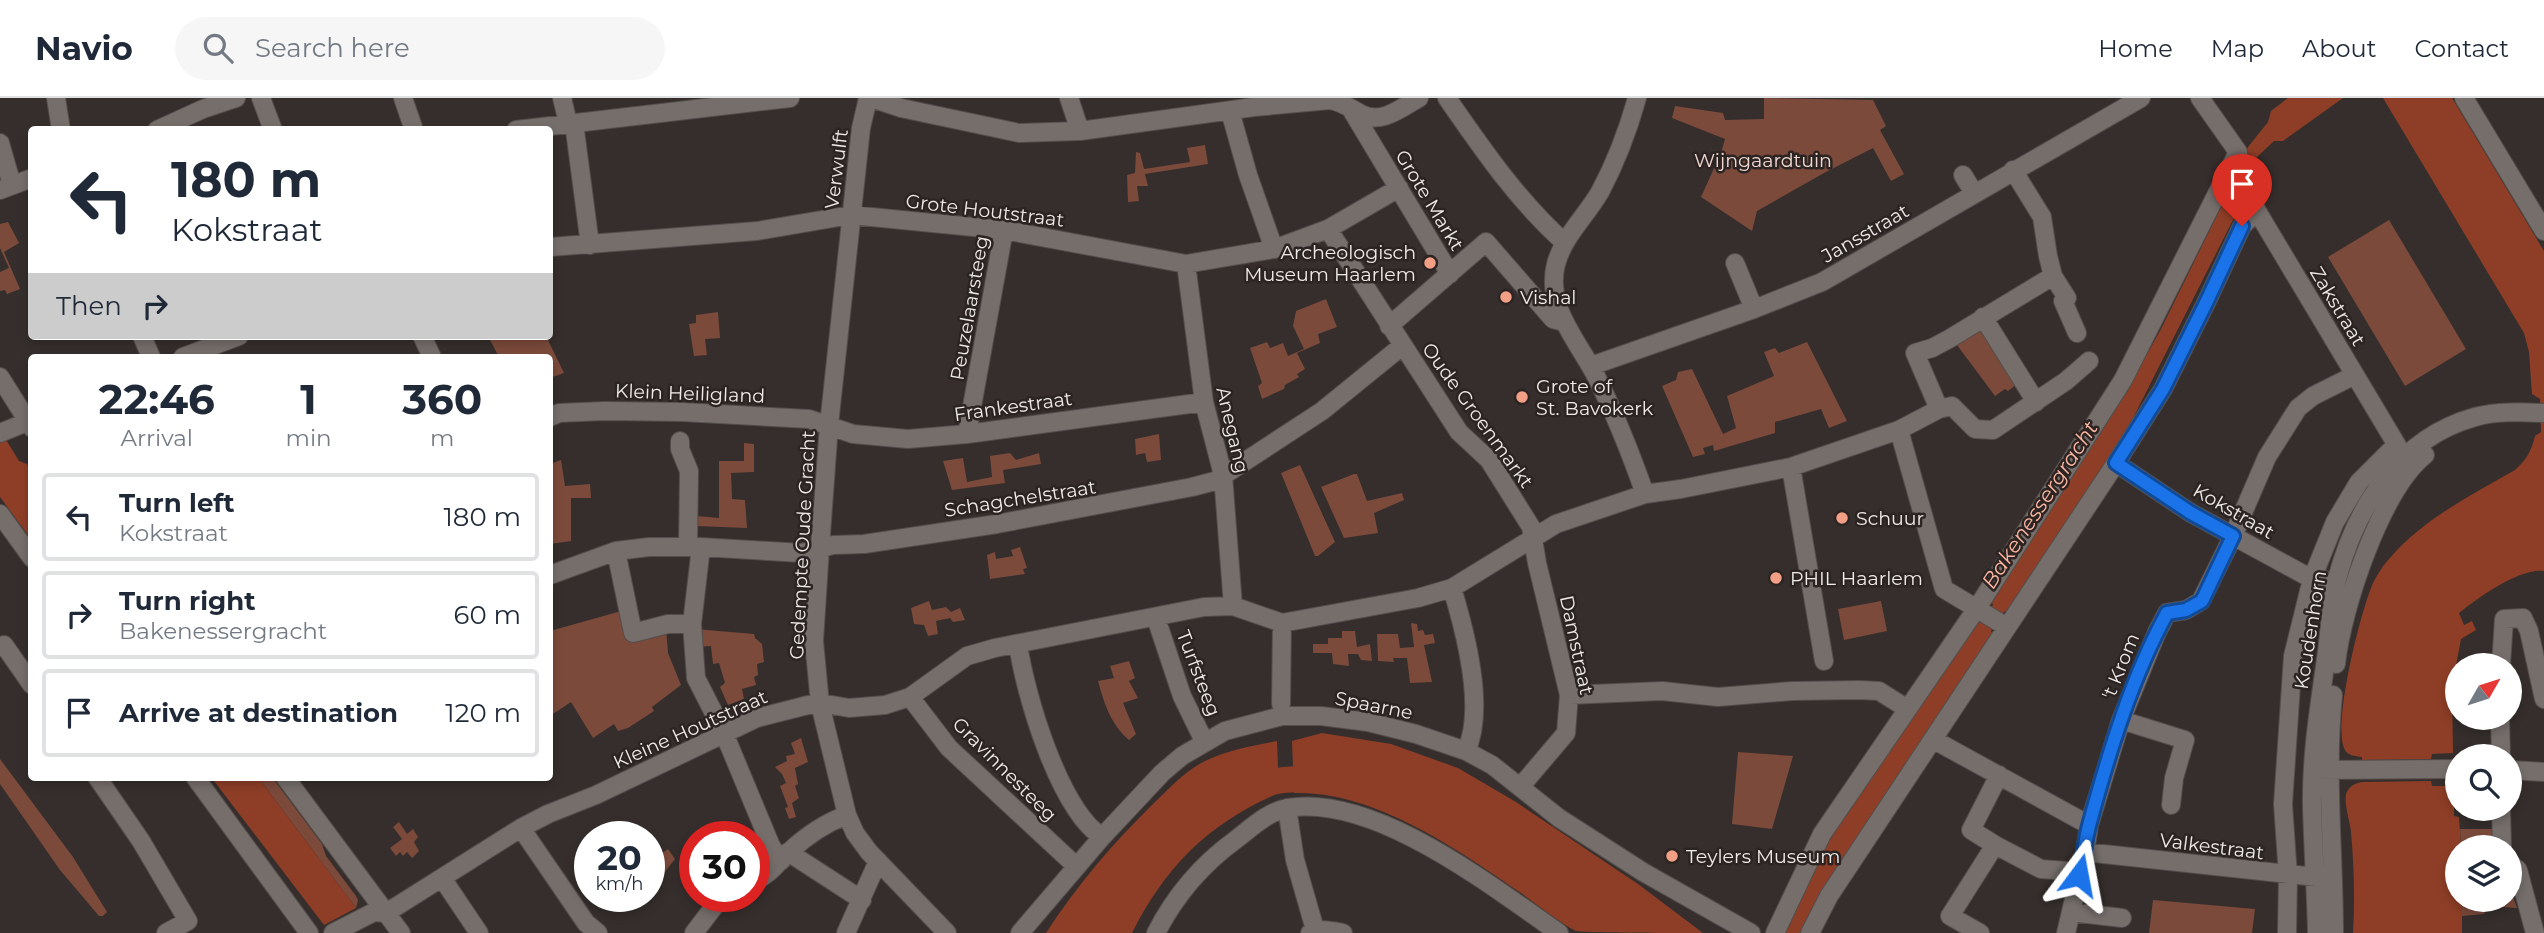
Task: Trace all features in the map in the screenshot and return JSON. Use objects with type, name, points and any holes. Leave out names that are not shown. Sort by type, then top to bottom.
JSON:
[{"type":"street","points":[[56,98],[60,126]]},
{"type":"street","points":[[165,126],[201,104],[236,98]]},
{"type":"street","points":[[261,98],[272,126]]},
{"type":"street","points":[[403,98],[413,126]]},
{"type":"street","points":[[562,98],[571,123],[590,245]]},
{"type":"street","points":[[547,126],[789,98]]},
{"type":"street","points":[[1069,98],[1080,131]]},
{"type":"street","points":[[875,100],[1019,133],[1080,131],[1230,111],[1252,102],[1330,100],[1342,102],[1366,117],[1380,119],[1419,98]]},
{"type":"street","points":[[1447,98],[1490,160],[1538,218],[1565,243]]},
{"type":"street","name":"Grote Markt","points":[[1637,98],[1629,124],[1599,192],[1565,243],[1556,263],[1554,282],[1564,322],[1591,366],[1645,494]]},
{"type":"street","name":"Jansstraat","points":[[1591,366],[1754,309],[1822,282],[2141,98]]},
{"type":"street","name":"Zakstraat","points":[[2200,98],[2239,160],[2257,211],[2404,456]]},
{"type":"street","points":[[2464,98],[2544,232]]},
{"type":"street","name":"Verwulft","points":[[848,245],[861,128],[875,100]]},
{"type":"street","name":"Grote Markt","points":[[1351,109],[1450,274],[1486,242],[1553,319],[1564,322]]},
{"type":"street","points":[[1230,111],[1248,175],[1274,249]]},
{"type":"street","points":[[0,143],[6,187],[28,179]]},
{"type":"street","points":[[1810,933],[1829,896],[1934,740],[1992,618],[2123,380],[2239,160]]},
{"type":"street","points":[[2013,170],[2042,217],[2053,276],[2067,298],[2063,301],[2077,334]]},
{"type":"street","points":[[1963,175],[1974,193]]},
{"type":"street","name":"Grote Houtstraat","points":[[553,247],[757,231],[852,215],[1004,230],[1186,264],[1274,249],[1328,229],[1399,188]]},
{"type":"street","points":[[1775,933],[1822,834],[1906,708],[1992,618],[2116,463],[2163,389],[2242,226],[2257,211]]},
{"type":"street","name":"Oude Groenmarkt","points":[[1328,229],[1459,432],[1489,460],[1531,527],[1534,539]]},
{"type":"street","name":"Peuzelaarsteeg","points":[[967,434],[1004,230]]},
{"type":"street","name":"Gedempte Oude Gracht","points":[[848,245],[829,425],[814,641],[820,704],[847,815],[855,833],[947,933]]},
{"type":"street","points":[[1735,263],[1754,309]]},
{"type":"street","name":"Anegang","points":[[1186,264],[1204,402],[1223,475],[1233,606]]},
{"type":"street","points":[[1389,326],[1450,274]]},
{"type":"street","points":[[1937,407],[1915,354],[1932,348],[2053,276]]},
{"type":"street","points":[[1983,317],[2036,402]]},
{"type":"street","points":[[191,348],[222,340]]},
{"type":"street","name":"Schagchelstraat","points":[[553,574],[616,551],[649,547],[695,547],[802,553],[820,548],[997,524],[1125,501],[1215,481],[1322,411],[1402,346]]},
{"type":"street","points":[[1233,606],[1282,623],[1418,598],[1452,587],[1556,524],[1645,494],[1791,467],[1899,430],[1937,407],[1952,406],[1975,429],[1993,430],[2036,402],[2089,361]]},
{"type":"street","name":"'t Krom","points":[[2066,933],[2089,825],[2122,720],[2157,632],[2167,613],[2186,610],[2202,601],[2267,457],[2298,408],[2313,396],[2355,374]]},
{"type":"street","points":[[0,377],[28,423]]},
{"type":"street","name":"Frankestraat","points":[[829,425],[853,435],[908,439],[967,434],[1204,402]]},
{"type":"street","name":"Klein Heiligland","points":[[553,416],[604,411],[682,412],[809,419],[829,425]]},
{"type":"street","name":"Koudenhorn","points":[[2287,933],[2288,876],[2283,804],[2292,656],[2312,579],[2335,522],[2359,482],[2429,438],[2463,421],[2478,417],[2542,417]]},
{"type":"street","points":[[1,433],[28,425]]},
{"type":"street","points":[[1899,430],[1944,589],[1992,618]]},
{"type":"street","points":[[680,440],[680,449],[689,471],[695,547],[692,624],[696,678],[724,733],[771,846],[784,857],[862,900]]},
{"type":"street","name":"Koudenhorn","points":[[2321,770],[2329,733],[2336,659],[2356,579],[2404,456]]},
{"type":"street","name":"Koudenhorn","points":[[2334,933],[2325,878],[2321,770],[2316,730],[2336,580],[2369,497],[2404,456]]},
{"type":"street","name":"Kokstraat","points":[[2116,463],[2191,513],[2312,579],[2356,579]]},
{"type":"street","points":[[1791,467],[1824,661]]},
{"type":"street","points":[[0,514],[28,552]]},
{"type":"street","name":"Damstraat","points":[[1521,786],[1566,733],[1569,695],[1537,563],[1534,539]]},
{"type":"street","points":[[616,551],[633,633],[668,624],[692,624]]},
{"type":"street","points":[[1452,587],[1466,633],[1472,676],[1473,731],[1465,751]]},
{"type":"street","name":"Kleine Houtstraat","points":[[386,913],[521,828],[757,718],[791,708],[820,704],[849,708],[885,705],[910,696],[967,656],[1204,607],[1233,606]]},
{"type":"street","name":"Turfsteeg","points":[[1156,618],[1182,696],[1204,741]]},
{"type":"street","points":[[2501,653],[2504,619],[2523,618],[2529,631],[2544,699]]},
{"type":"street","points":[[1281,704],[1282,623]]},
{"type":"street","points":[[1018,644],[1022,673],[1061,782],[1091,830],[1102,837]]},
{"type":"street","points":[[2,646],[28,680]]},
{"type":"street","points":[[1569,695],[1662,691],[1718,697],[1792,691],[1860,690],[1879,691],[1906,708]]},
{"type":"street","name":"Gravinnesteeg","points":[[910,696],[949,748],[1076,866]]},
{"type":"street","name":"Spaarne","points":[[1020,933],[1076,866],[1162,773],[1204,741],[1226,731],[1282,716],[1321,716],[1368,722],[1416,734],[1465,751],[1492,765],[1559,818],[1643,872],[1751,933]]},
{"type":"street","name":"'t Krom","points":[[2122,720],[2185,740],[2171,805]]},
{"type":"street","points":[[1934,740],[2089,825]]},
{"type":"street","points":[[2321,770],[2445,770]]},
{"type":"street","points":[[2522,771],[2544,772]]},
{"type":"street","points":[[1999,775],[1971,830],[2041,869],[2080,872]]},
{"type":"street","points":[[100,781],[141,841],[188,921],[166,933]]},
{"type":"street","points":[[198,781],[309,933]]},
{"type":"street","points":[[288,781],[401,933]]},
{"type":"street","points":[[1287,808],[1295,860],[1314,932],[1343,933]]},
{"type":"street","points":[[1156,933],[1171,905],[1186,885],[1219,852],[1266,817],[1287,808],[1327,808],[1368,818],[1408,835],[1498,890],[1559,933]]},
{"type":"street","points":[[770,871],[822,826],[847,815]]},
{"type":"street","points":[[521,828],[588,930]]},
{"type":"street","points":[[1980,933],[1950,916],[1994,845]]},
{"type":"street","name":"Valkestraat","points":[[2085,852],[2325,878]]},
{"type":"street","points":[[846,933],[878,861]]},
{"type":"street","points":[[442,878],[479,933]]},
{"type":"street","name":"Koudenhorn","points":[[2316,933],[2325,878]]},
{"type":"street","points":[[2522,885],[2535,933]]},
{"type":"street","points":[[333,933],[374,912],[386,913]]},
{"type":"street","points":[[694,933],[710,912]]},
{"type":"street","points":[[2071,912],[2122,918]]},
{"type":"green space","name":"Wijngaardtuin","points":[[1764,98],[1873,100],[1886,126],[1880,130],[1904,174],[1891,181],[1873,148],[1757,211],[1752,231],[1701,197],[1725,139],[1672,118],[1675,106],[1723,113],[1725,120],[1764,119]]},
{"type":"green space","points":[[1205,145],[1208,164],[1145,174],[1148,186],[1137,186],[1139,201],[1128,202],[1127,175],[1135,173],[1136,152],[1140,153],[1144,169],[1190,162],[1187,148]]},
{"type":"green space","points":[[2389,220],[2466,349],[2405,386],[2328,257]]},
{"type":"green space","points":[[8,222],[19,243],[4,252],[20,289],[7,294],[5,290],[0,291],[0,272],[9,268],[0,248],[0,224]]},
{"type":"green space","points":[[1326,299],[1337,327],[1318,334],[1320,343],[1297,353],[1305,369],[1297,374],[1299,377],[1285,385],[1284,389],[1262,399],[1258,386],[1262,383],[1250,348],[1267,342],[1270,348],[1283,343],[1288,356],[1304,349],[1293,326],[1296,311]]},
{"type":"green space","points":[[718,312],[720,338],[705,339],[707,355],[694,356],[689,324],[696,323],[696,315]]},
{"type":"green space","points":[[1985,326],[2020,382],[1995,396],[1957,345]]},
{"type":"green space","points":[[490,340],[548,340],[564,373],[553,377],[553,354],[497,354]]},
{"type":"green space","points":[[1807,342],[1847,421],[1829,428],[1821,409],[1775,422],[1775,433],[1714,451],[1713,445],[1703,448],[1705,454],[1693,457],[1662,386],[1676,380],[1678,372],[1692,369],[1723,434],[1736,428],[1727,396],[1774,376],[1764,352],[1775,348],[1779,353]]},
{"type":"green space","points":[[1159,434],[1161,460],[1147,462],[1145,453],[1136,455],[1135,439]]},
{"type":"green space","points":[[744,443],[754,444],[754,472],[731,473],[732,499],[745,500],[747,528],[696,526],[696,516],[719,518],[719,461],[744,461]]},
{"type":"green space","points":[[1010,453],[1016,460],[1039,453],[1041,464],[1003,470],[1005,483],[952,490],[943,461],[963,458],[967,482],[992,477],[990,456]]},
{"type":"green space","points":[[561,460],[565,486],[590,484],[591,498],[571,498],[571,541],[553,544],[553,463]]},
{"type":"green space","points":[[1300,465],[1335,542],[1318,556],[1315,556],[1281,473]]},
{"type":"green space","points":[[1357,474],[1367,501],[1402,493],[1404,500],[1374,513],[1378,533],[1344,538],[1321,487]]},
{"type":"green space","points":[[1020,547],[1027,568],[1023,569],[1025,574],[990,579],[987,555],[995,552],[996,559],[1013,556],[1011,550]]},
{"type":"green space","points":[[929,601],[932,610],[946,607],[951,612],[960,608],[965,620],[953,622],[950,618],[936,621],[938,634],[928,636],[924,625],[914,624],[911,608]]},
{"type":"green space","points":[[1881,601],[1887,631],[1844,640],[1838,609]]},
{"type":"green space","points":[[625,610],[631,635],[666,628],[668,653],[681,685],[652,707],[654,711],[628,728],[618,731],[614,724],[593,738],[571,702],[553,714],[553,630]]},
{"type":"green space","points":[[1411,623],[1417,624],[1418,631],[1423,630],[1425,635],[1433,634],[1435,643],[1424,645],[1432,682],[1410,683],[1407,658],[1393,658],[1394,662],[1378,661],[1377,634],[1398,634],[1400,648],[1414,647]]},
{"type":"green space","points":[[695,629],[754,634],[762,644],[764,662],[757,664],[758,675],[754,677],[756,685],[742,689],[744,699],[728,705],[720,687],[725,683],[719,663],[713,664],[711,646],[696,647]]},
{"type":"green space","points":[[1342,631],[1355,631],[1357,647],[1370,644],[1372,661],[1361,660],[1358,654],[1348,654],[1349,666],[1333,664],[1332,653],[1313,653],[1313,644],[1328,644],[1328,638],[1342,638]]},
{"type":"green space","points":[[1129,661],[1135,678],[1129,681],[1138,698],[1123,703],[1136,734],[1129,740],[1113,721],[1098,681],[1114,678],[1110,666]]},
{"type":"green space","points":[[801,738],[808,762],[795,768],[798,784],[795,786],[799,798],[792,803],[796,817],[789,819],[785,808],[788,807],[780,786],[786,783],[775,767],[787,761],[786,756],[795,754],[791,743]]},
{"type":"green space","points":[[1738,752],[1793,756],[1772,829],[1732,824]]},
{"type":"green space","points":[[0,759],[73,857],[107,912],[103,916],[99,916],[60,870],[0,784]]},
{"type":"green space","points":[[261,781],[275,781],[322,844],[326,856],[356,896],[356,908]]},
{"type":"green space","points":[[399,822],[407,834],[413,829],[418,837],[414,842],[419,851],[412,858],[407,852],[403,856],[400,852],[396,856],[390,848],[402,839],[393,827]]},
{"type":"green space","points":[[2460,829],[2495,829],[2495,835],[2460,835]]},
{"type":"green space","points":[[668,849],[675,859],[665,872],[665,851]]},
{"type":"green space","points":[[2153,900],[2255,909],[2252,933],[2149,933]]},
{"type":"green space","points":[[2462,912],[2485,912],[2484,914],[2462,916]]},
{"type":"shaded area","points":[[2288,98],[2343,98],[2283,141],[2274,141],[2257,157],[2241,204],[2125,434],[2010,610],[2004,612],[1991,631],[1993,637],[1802,933],[1784,933],[1830,837],[1974,623],[1980,623],[1993,605],[1990,599],[2131,383],[2161,329],[2248,147],[2268,122],[2271,111]]},
{"type":"shaded area","points":[[2383,98],[2452,98],[2544,251],[2544,571],[2534,571],[2511,579],[2459,613],[2464,625],[2472,621],[2476,630],[2461,639],[2458,653],[2445,653],[2445,730],[2453,730],[2453,744],[2445,744],[2445,753],[2432,754],[2431,759],[2362,760],[2362,757],[2345,751],[2342,715],[2350,665],[2369,595],[2385,564],[2402,545],[2432,520],[2515,470],[2530,451],[2535,436],[2541,432],[2540,399],[2532,394],[2529,352],[2524,333]]},
{"type":"shaded area","points":[[0,430],[19,461],[28,466],[28,535],[0,497]]},
{"type":"shaded area","points":[[1322,733],[1391,744],[1458,768],[1516,802],[1638,884],[1703,933],[1576,931],[1466,856],[1410,824],[1352,801],[1294,793],[1292,741]]},
{"type":"shaded area","points":[[1277,741],[1279,793],[1231,818],[1192,849],[1159,887],[1132,933],[1046,933],[1083,881],[1111,848],[1185,774],[1222,754]]},
{"type":"shaded area","points":[[214,781],[261,781],[356,908],[324,925]]},
{"type":"shaded area","points":[[2431,781],[2432,786],[2445,786],[2445,821],[2459,821],[2460,835],[2445,835],[2445,912],[2462,912],[2462,933],[2353,933],[2353,870],[2346,794],[2353,785],[2362,782]]},
{"type":"waterway","points":[[1245,787],[1283,780],[1329,777]]},
{"type":"place","name":"Archeologisch Museum Haarlem","points":[[1430,263]]},
{"type":"place","name":"Vishal","points":[[1506,297]]},
{"type":"place","name":"Grote of St. Bavokerk","points":[[1522,397]]},
{"type":"place","name":"Schuur","points":[[1842,518]]},
{"type":"place","name":"PHIL Haarlem","points":[[1776,578]]},
{"type":"place","name":"Teylers Museum","points":[[1672,856]]},
{"type":"route","points":[[2079,875],[2089,825],[2122,720],[2157,632],[2167,613],[2186,610],[2202,601],[2233,536],[2191,513],[2116,463],[2163,389],[2242,226]]},
{"type":"water label","name":"Bakenessergracht","points":[[2040,505]]}]
